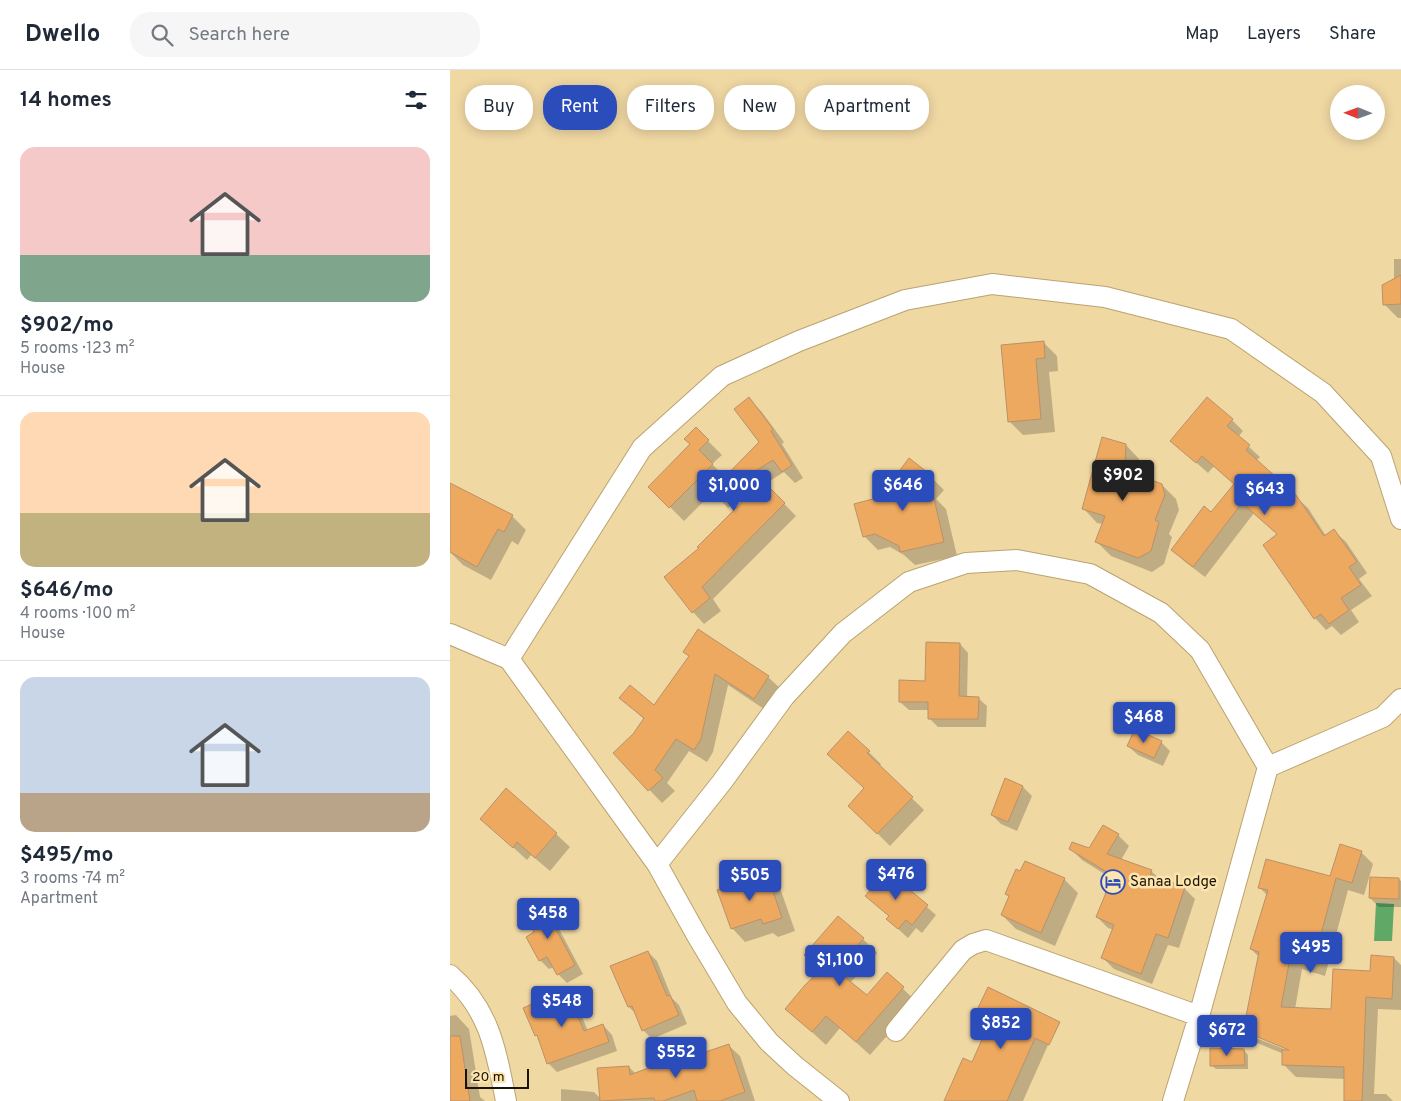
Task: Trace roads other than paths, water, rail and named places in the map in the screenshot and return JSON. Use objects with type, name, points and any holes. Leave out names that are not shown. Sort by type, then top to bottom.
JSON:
[{"type":"street","points":[[509,659],[642,448],[722,376],[799,340],[905,300],[992,284],[1105,297],[1231,329],[1323,394],[1381,456],[1401,518]]},
{"type":"street","points":[[657,864],[722,782],[784,696],[842,633],[909,582],[966,563],[1017,560],[1090,574],[1161,613],[1200,650],[1268,766],[1174,1101]]},
{"type":"street","points":[[450,634],[509,659],[657,864],[737,1003],[769,1042],[795,1066],[839,1101]]},
{"type":"street","points":[[1268,766],[1383,717],[1401,699]]},
{"type":"street","points":[[896,1031],[963,950],[973,944],[986,940],[1199,1016]]},
{"type":"street","points":[[450,974],[472,998],[489,1027],[506,1101]]},
{"type":"place","name":"Sanaa Lodge","points":[[1113,882]]}]
